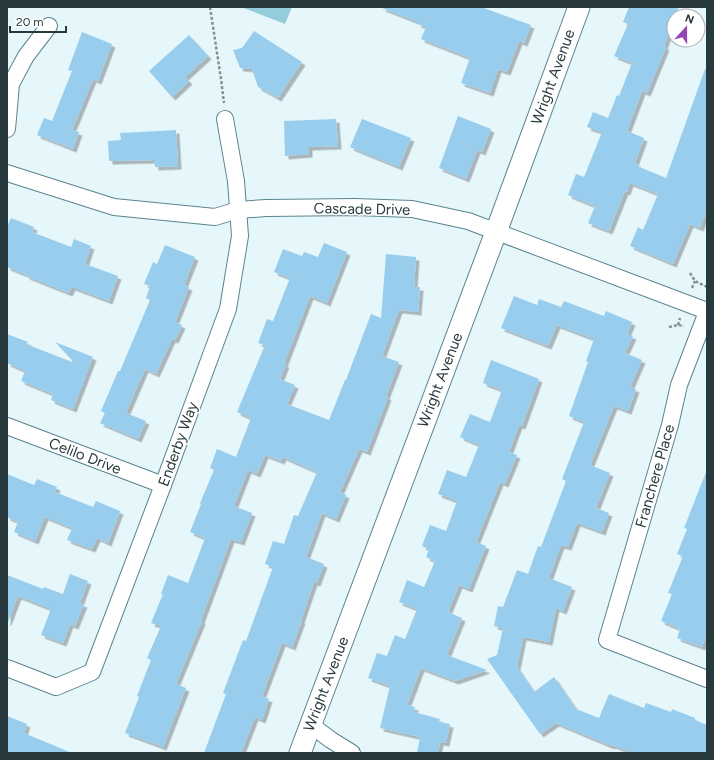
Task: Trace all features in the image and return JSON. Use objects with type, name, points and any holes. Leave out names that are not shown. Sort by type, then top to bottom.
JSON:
[{"type":"street","name":"Wright Avenue","points":[[300,753],[579,7]]},
{"type":"street","points":[[7,129],[11,84],[26,56],[49,26]]},
{"type":"street","name":"Enderby Way","points":[[7,668],[56,687],[92,672],[228,309],[240,236],[236,181],[225,119]]},
{"type":"street","name":"Cascade Drive","points":[[7,173],[114,207],[215,218],[238,210],[266,208],[355,207],[412,209],[468,221],[707,312]]},
{"type":"street","name":"Franchere Place","points":[[707,312],[679,385],[670,425],[607,640],[707,679]]},
{"type":"street","name":"Celilo Drive","points":[[7,426],[163,485]]},
{"type":"street","points":[[311,725],[352,753]]},
{"type":"path","points":[[210,7],[221,79],[225,119]]},
{"type":"path","points":[[690,273],[695,281],[707,287]]},
{"type":"shaded area","points":[[241,7],[292,7],[285,24]]},
{"type":"building","points":[[382,7],[481,7],[531,25],[524,43],[519,41],[507,72],[498,69],[490,93],[461,83],[470,58],[421,39],[426,27],[418,24],[418,22]]},
{"type":"building","points":[[629,7],[679,7],[666,8],[666,41],[664,46],[666,47],[647,93],[642,91],[627,131],[644,138],[635,163],[638,164],[637,166],[666,178],[705,69],[707,69],[707,210],[700,228],[690,224],[673,264],[630,246],[638,227],[643,230],[658,194],[630,183],[627,192],[625,191],[609,231],[588,223],[595,206],[568,195],[576,174],[584,177],[602,132],[587,127],[593,112],[608,118],[617,95],[619,96],[632,63],[614,56],[628,24],[623,22]]},
{"type":"building","points":[[254,31],[302,62],[278,98],[258,87],[252,69],[240,68],[233,50],[242,48]]},
{"type":"building","points":[[82,32],[112,44],[98,81],[93,79],[72,130],[79,132],[73,149],[37,135],[44,118],[52,121],[72,71],[68,70]]},
{"type":"building","points":[[189,35],[208,56],[185,77],[189,81],[172,97],[149,71]]},
{"type":"building","points":[[458,116],[491,129],[482,152],[477,150],[466,179],[439,168]]},
{"type":"building","points":[[336,119],[338,146],[309,147],[309,154],[285,156],[284,121]]},
{"type":"building","points":[[362,119],[411,138],[399,167],[350,147]]},
{"type":"building","points":[[176,130],[178,166],[155,167],[154,160],[109,161],[108,141],[121,140],[120,133]]},
{"type":"building","points":[[11,218],[34,227],[32,232],[71,247],[74,239],[91,246],[85,264],[118,276],[109,301],[72,287],[69,293],[7,267],[7,227]]},
{"type":"building","points":[[324,243],[347,252],[327,303],[310,296],[284,364],[286,364],[280,379],[295,385],[287,404],[329,420],[371,314],[381,318],[386,254],[416,257],[414,287],[420,287],[418,312],[399,310],[382,356],[399,362],[386,396],[388,397],[367,452],[359,449],[340,492],[346,495],[336,519],[322,513],[306,557],[324,564],[317,583],[314,582],[292,647],[282,643],[262,696],[269,699],[262,720],[255,717],[241,753],[204,753],[226,694],[223,693],[243,640],[246,641],[273,567],[265,564],[273,541],[284,544],[294,515],[298,516],[317,472],[283,457],[281,461],[265,455],[257,474],[248,470],[234,506],[252,513],[241,542],[231,539],[201,620],[202,621],[176,684],[186,688],[163,747],[125,733],[151,660],[147,658],[161,626],[151,623],[163,594],[161,594],[168,575],[188,583],[205,538],[190,532],[214,470],[210,468],[217,449],[236,457],[251,418],[237,412],[265,345],[258,343],[267,319],[273,321],[290,278],[274,272],[283,249],[302,256],[304,252],[318,257]]},
{"type":"building","points":[[165,245],[195,257],[184,285],[189,287],[175,322],[182,325],[175,340],[172,339],[156,374],[145,369],[126,413],[146,421],[138,439],[100,423],[105,413],[101,411],[118,371],[120,371],[150,300],[146,298],[150,286],[144,284],[153,262],[157,264]]},
{"type":"building","points":[[514,296],[537,305],[539,299],[561,307],[564,301],[604,316],[606,311],[632,322],[627,334],[633,336],[625,353],[642,360],[630,387],[636,389],[628,411],[614,406],[590,465],[610,473],[596,508],[609,513],[602,532],[577,523],[568,547],[561,545],[549,578],[572,587],[563,611],[556,608],[549,642],[523,637],[517,667],[534,692],[554,677],[576,709],[599,718],[609,694],[644,708],[646,703],[671,712],[672,709],[695,718],[695,720],[707,725],[707,753],[633,753],[612,745],[611,746],[556,723],[540,734],[487,659],[497,655],[503,628],[494,626],[498,606],[503,607],[517,570],[528,574],[538,546],[541,547],[566,481],[562,479],[584,422],[569,416],[588,362],[586,361],[594,339],[557,325],[548,346],[501,328]]},
{"type":"building","points":[[7,334],[28,342],[26,344],[72,362],[73,361],[55,342],[93,357],[73,409],[51,400],[53,394],[21,381],[25,371],[7,363]]},
{"type":"building","points":[[491,360],[539,379],[522,426],[519,425],[509,452],[517,455],[505,484],[500,482],[476,542],[486,546],[469,589],[459,585],[448,612],[462,618],[447,655],[487,670],[455,681],[421,668],[407,705],[415,707],[414,712],[440,719],[439,722],[450,724],[446,743],[440,742],[438,753],[417,753],[420,737],[380,728],[390,686],[368,678],[377,653],[387,656],[395,635],[405,639],[417,609],[399,602],[407,580],[424,587],[435,561],[426,557],[429,549],[422,546],[430,525],[446,531],[457,501],[438,494],[447,470],[466,477],[479,445],[460,437],[470,414],[490,422],[502,390],[483,383]]},
{"type":"building","points":[[706,472],[707,633],[702,647],[677,638],[680,629],[661,621],[672,594],[668,593],[683,556],[677,554],[687,529],[684,528]]},
{"type":"building","points":[[7,474],[34,485],[37,479],[57,487],[55,492],[93,507],[96,501],[120,511],[108,543],[97,538],[92,549],[67,540],[72,528],[45,517],[35,541],[14,532],[18,522],[7,517]]},
{"type":"building","points":[[70,574],[88,581],[80,603],[84,604],[75,626],[70,624],[63,643],[41,635],[51,609],[18,596],[7,622],[7,575],[43,589],[44,587],[63,594]]},
{"type":"building","points":[[7,716],[27,724],[24,733],[72,753],[7,753]]}]
